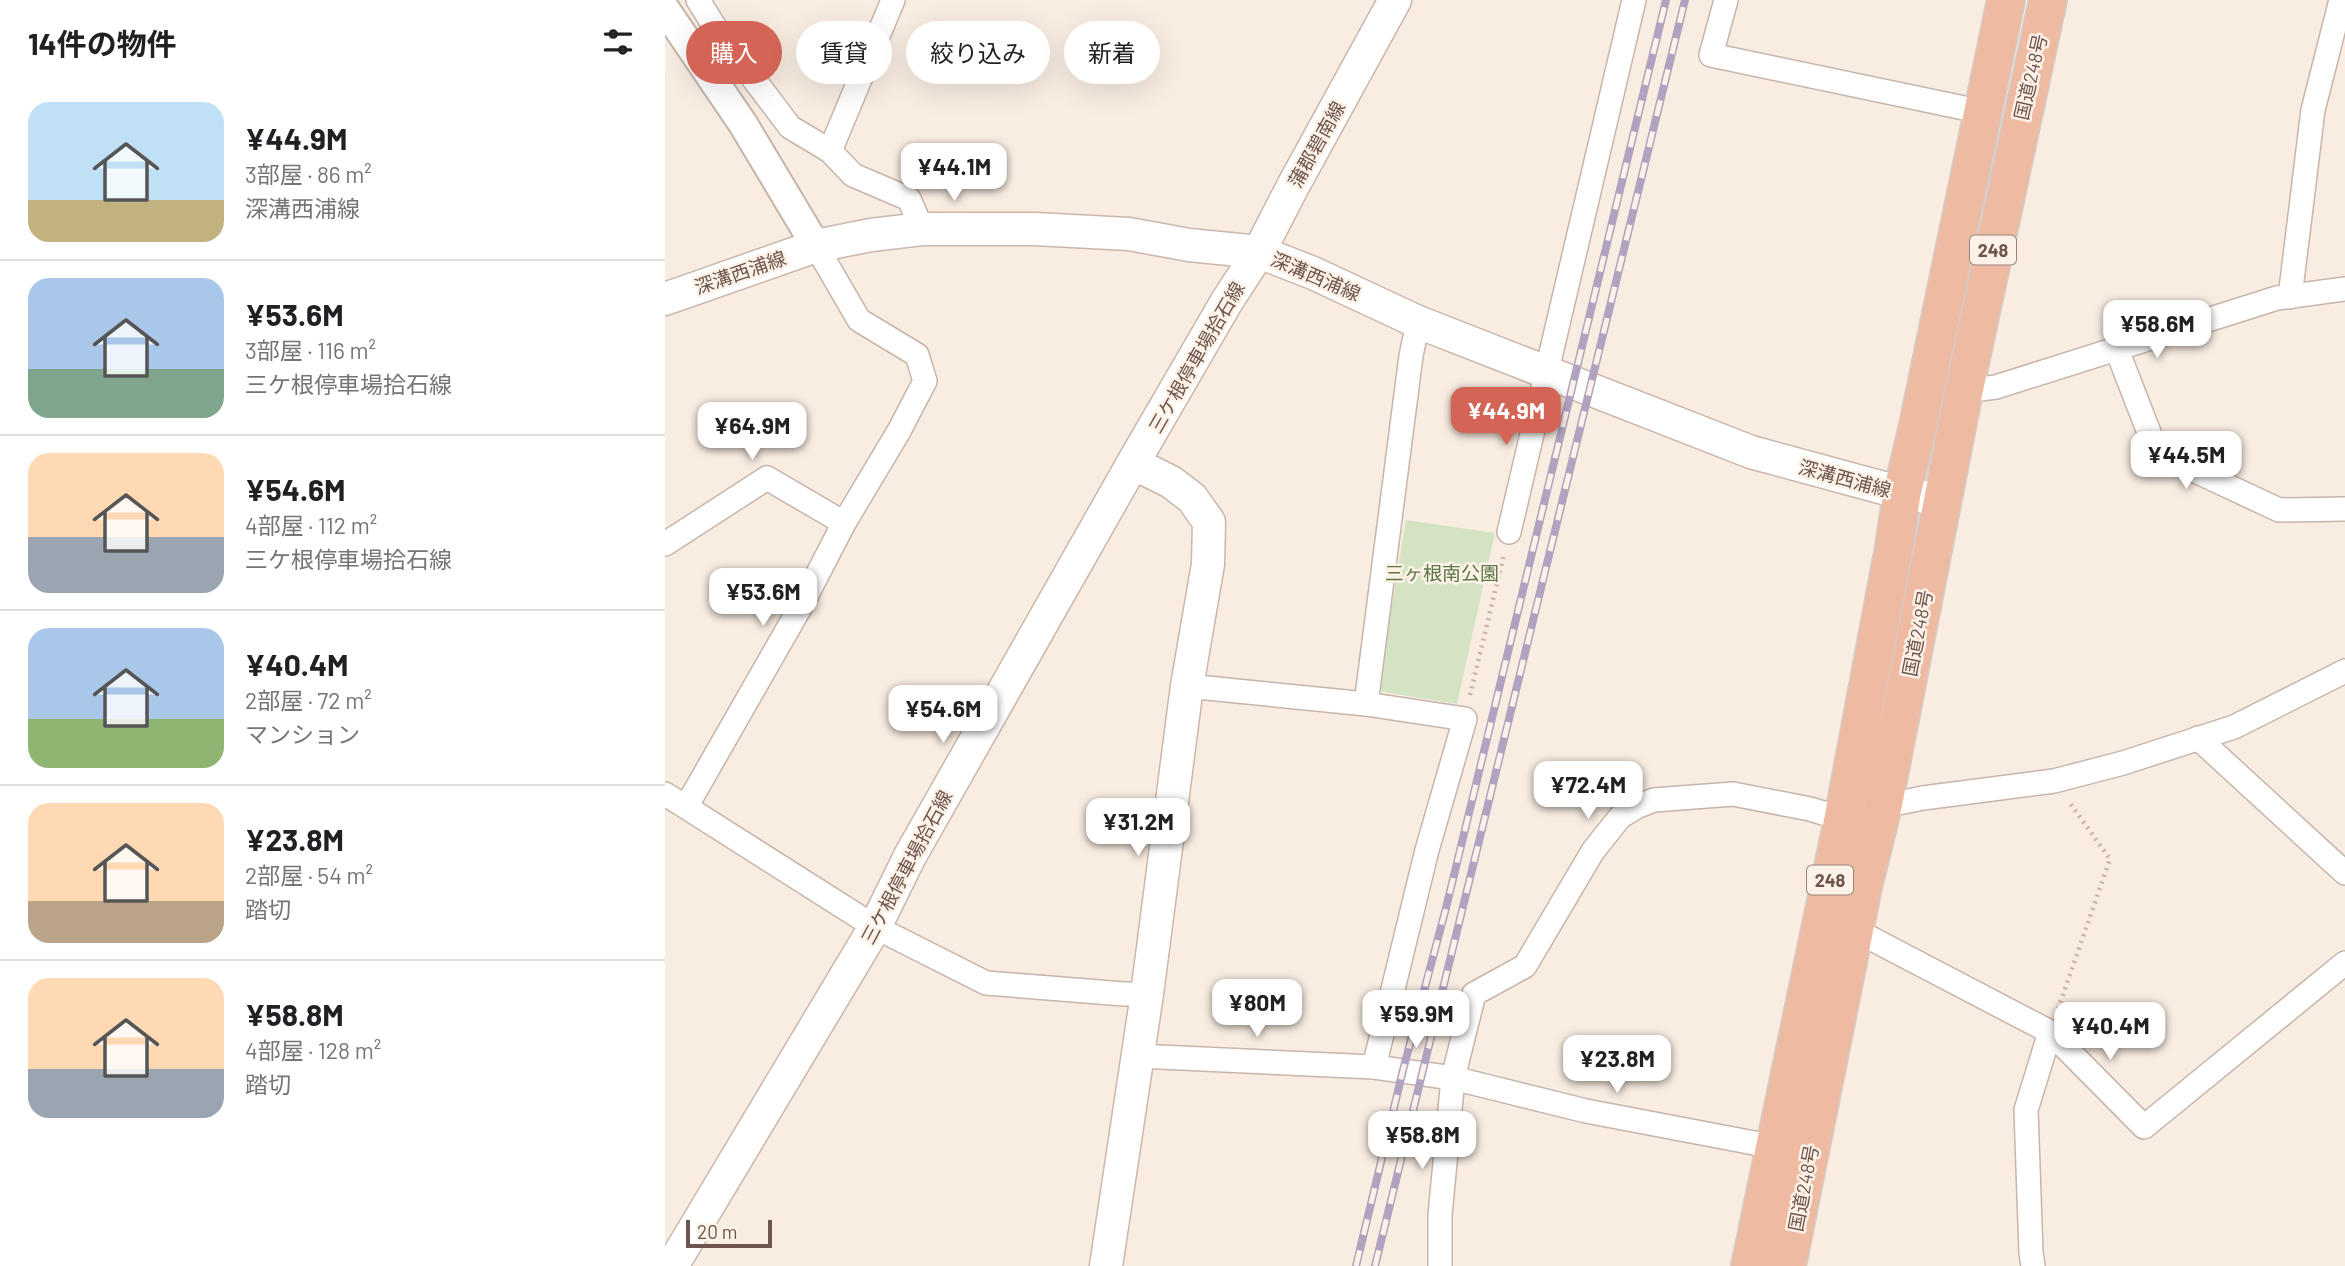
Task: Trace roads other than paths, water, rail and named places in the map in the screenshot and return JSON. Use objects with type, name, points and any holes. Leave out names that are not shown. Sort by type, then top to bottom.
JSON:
[{"type":"highway","name":"国道248号","points":[[1750,1266],[1843,819],[1902,493],[2006,0]]},
{"type":"highway","name":"国道248号","points":[[1787,1266],[1883,806],[1964,391],[2048,0]]},
{"type":"main road","name":"蒲郡碧南線","points":[[1259,251],[1395,0]]},
{"type":"main road","name":"深溝西浦線","points":[[665,299],[816,246],[871,235],[922,229],[1035,229],[1129,234],[1189,245],[1259,251],[1418,322],[1751,452],[1902,493],[1943,500]]},
{"type":"main road","name":"三ケ根停車場拾石線","points":[[672,1266],[875,927],[910,856],[1133,463],[1259,251]]},
{"type":"main road","points":[[1107,1266],[1147,994],[1187,686],[1208,564],[1209,522],[1192,498],[1171,482],[1133,463]]},
{"type":"street","points":[[665,3],[677,0]]},
{"type":"street","points":[[698,0],[716,29],[790,127],[830,151],[853,175],[909,199],[922,229]]},
{"type":"street","points":[[830,151],[893,0]]},
{"type":"street","points":[[1509,532],[1634,0]]},
{"type":"street","points":[[1726,0],[1711,55],[1983,111]]},
{"type":"street","points":[[2290,297],[2313,110],[2341,0]]},
{"type":"street","points":[[665,9],[743,124],[859,320],[917,355],[925,381],[686,807]]},
{"type":"street","points":[[1964,391],[1996,387],[2277,298],[2345,289]]},
{"type":"street","points":[[1366,704],[1411,356],[1418,322]]},
{"type":"street","points":[[2117,350],[2157,453],[2279,510],[2345,509]]},
{"type":"street","points":[[665,544],[767,478],[844,523]]},
{"type":"street","points":[[1440,1266],[1440,1215],[1453,1078],[1474,994],[1525,966],[1593,851],[1621,817],[1654,800],[1733,794],[1810,809],[1843,819],[1883,806],[1923,798],[2054,781],[2123,764],[2234,727],[2345,671]]},
{"type":"street","points":[[1187,686],[1366,704],[1465,719],[1427,850],[1374,1067]]},
{"type":"street","points":[[2198,738],[2345,873]]},
{"type":"street","points":[[665,794],[875,927],[986,984],[1147,994]]},
{"type":"street","points":[[1855,930],[2050,1032],[2144,1127],[2345,963]]},
{"type":"street","points":[[2033,1266],[2026,1110],[2050,1032]]},
{"type":"street","points":[[1138,1056],[1374,1067],[1453,1078],[1586,1111],[1775,1147]]},
{"type":"railway","points":[[1356,1266],[1403,1070],[1446,908],[1666,0]]},
{"type":"railway","points":[[1375,1266],[1685,0]]},
{"type":"park label","name":"三ヶ根南公園","points":[[1442,572]]}]
